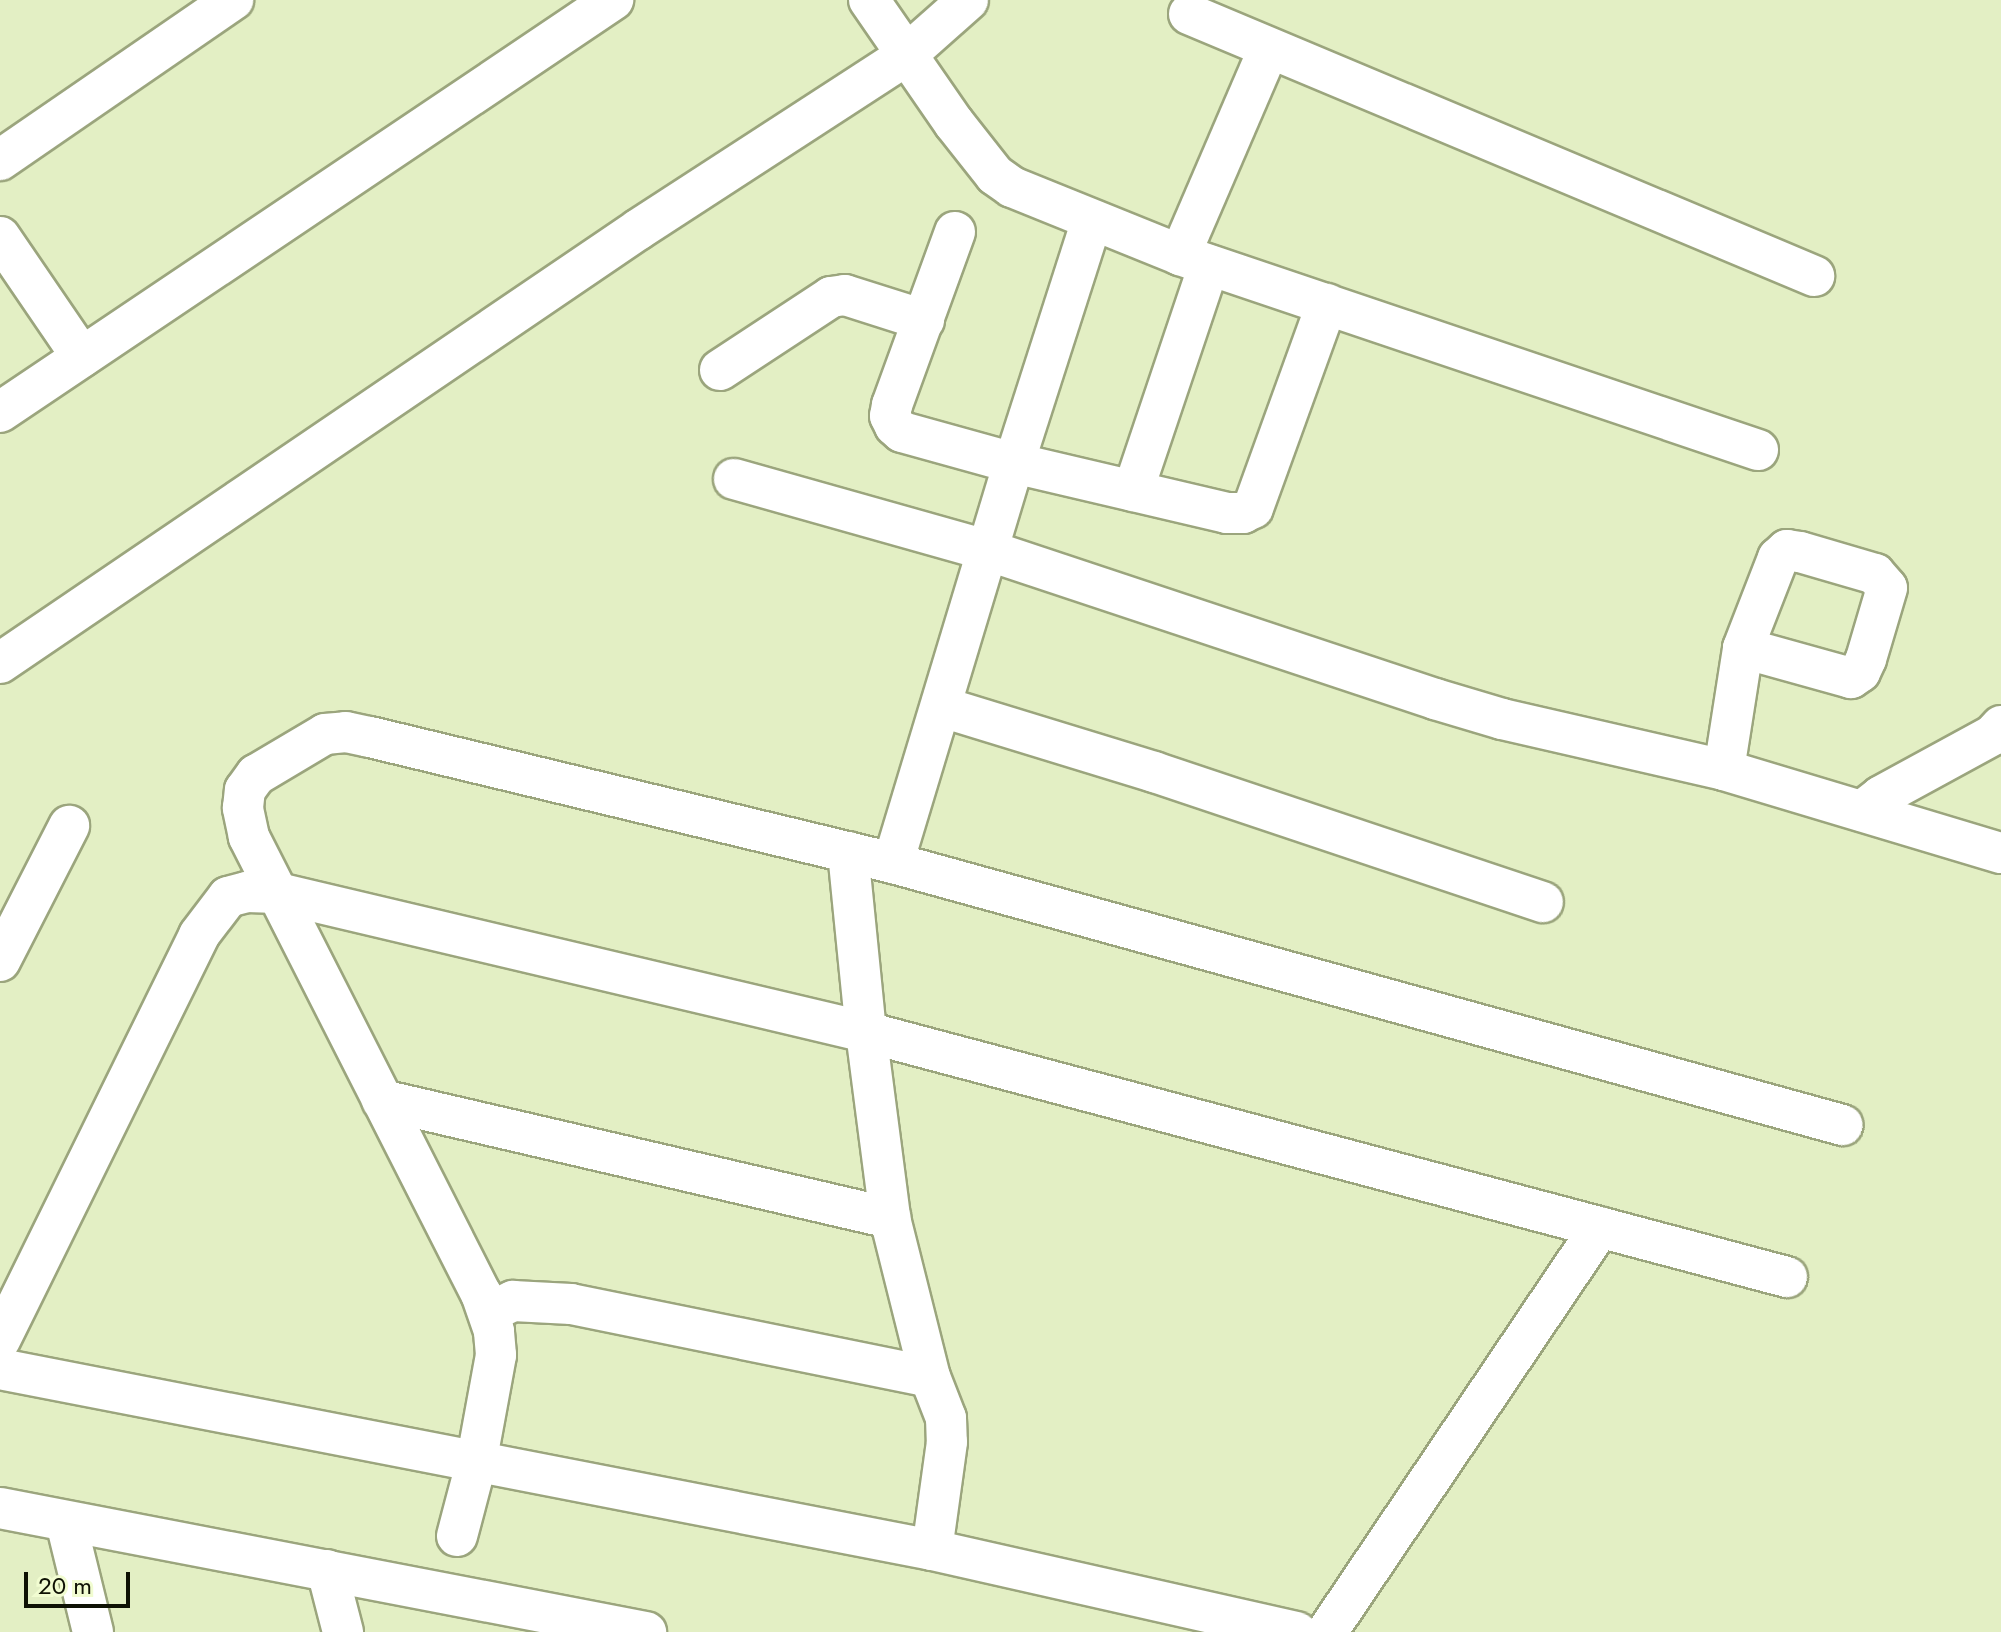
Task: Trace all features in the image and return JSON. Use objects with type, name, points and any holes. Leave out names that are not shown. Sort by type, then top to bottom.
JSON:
[{"type":"street","points":[[0,160],[233,0]]},
{"type":"street","points":[[0,412],[613,0]]},
{"type":"street","points":[[869,0],[905,56],[995,175],[1012,187],[1194,260],[1758,450]]},
{"type":"street","points":[[0,663],[639,229],[905,56],[968,0]]},
{"type":"street","points":[[1189,14],[1814,276]]},
{"type":"street","points":[[1133,491],[1194,260],[1269,48]]},
{"type":"street","points":[[893,863],[990,551],[1014,463],[1092,220]]},
{"type":"street","points":[[955,232],[892,405],[890,416],[895,426],[902,432],[1014,463],[1227,513],[1243,513],[1253,508],[1327,304]]},
{"type":"street","points":[[0,237],[82,357]]},
{"type":"street","points":[[720,370],[831,297],[845,295],[924,320]]},
{"type":"street","points":[[734,479],[990,551],[1502,719],[1724,770],[2001,853]]},
{"type":"street","points":[[1724,770],[1743,648]]},
{"type":"street","points":[[942,707],[1154,772],[1543,902]]},
{"type":"street","points":[[1862,811],[1881,796],[1993,735],[2001,726]]},
{"type":"street","points":[[457,1536],[476,1464],[496,1355],[489,1313],[249,837],[243,808],[245,790],[256,775],[325,734],[346,732],[893,863],[1842,1125]]},
{"type":"street","points":[[0,961],[69,826]]},
{"type":"street","points":[[848,852],[866,1032],[890,1218],[930,1377],[946,1418],[947,1442],[932,1550]]},
{"type":"street","points":[[0,1340],[199,935],[228,897],[247,892],[278,893],[866,1032],[1787,1277]]},
{"type":"street","points":[[382,1100],[890,1218]]},
{"type":"street","points":[[1327,1632],[1600,1227]]},
{"type":"street","points":[[489,1313],[513,1301],[571,1304],[930,1377]]},
{"type":"street","points":[[0,1369],[476,1464],[932,1550],[1297,1632]]},
{"type":"street","points":[[0,1508],[327,1570],[586,1626],[646,1632]]},
{"type":"street","points":[[66,1522],[93,1632]]},
{"type":"street","points":[[327,1570],[343,1632]]}]
